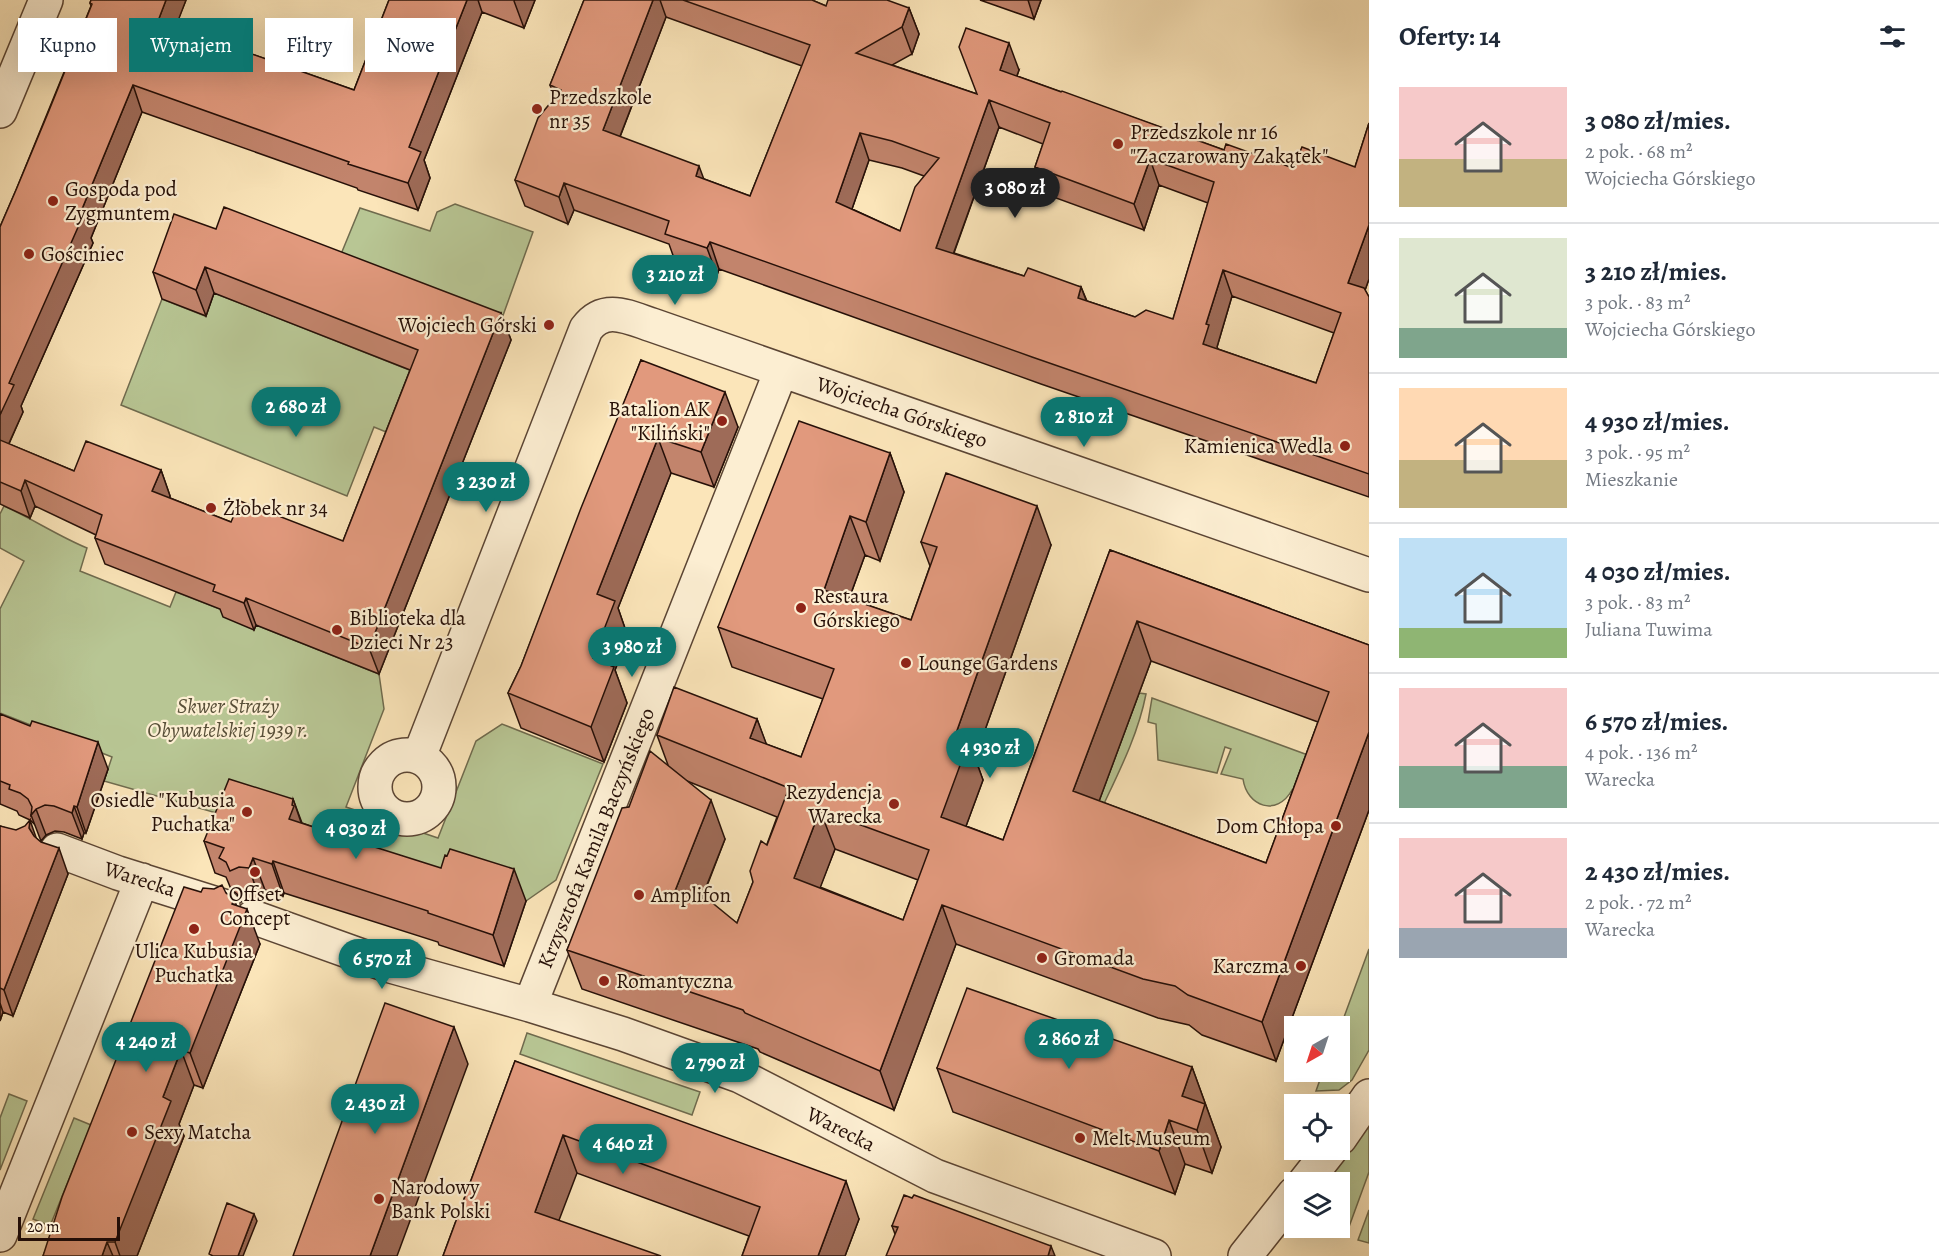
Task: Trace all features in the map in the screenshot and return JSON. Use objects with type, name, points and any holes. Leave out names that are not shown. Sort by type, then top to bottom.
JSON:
[{"type":"street","points":[[0,111],[46,0]]},
{"type":"street","name":"Wojciecha Górskiego","points":[[419,756],[586,329],[591,322],[603,315],[621,314],[1369,575]]},
{"type":"street","name":"Krzysztofa Kamila Baczyńskiego","points":[[530,1005],[781,371]]},
{"type":"street","name":"Warecka","points":[[57,850],[387,965],[623,1034],[740,1076],[909,1164],[957,1185],[1154,1256]]},
{"type":"street","points":[[0,1235],[142,880]]},
{"type":"street","points":[[1350,1124],[1369,1096]]},
{"type":"street","points":[[1313,1172],[1322,1160]]},
{"type":"street","points":[[1245,1256],[1284,1207]]},
{"type":"green space","points":[[455,204],[533,232],[501,321],[339,259],[360,208],[430,231],[437,212]]},
{"type":"green space","points":[[214,293],[412,371],[403,439],[374,427],[347,496],[121,405],[162,299],[205,316]]},
{"type":"green space","name":"Skwer Straży Obywatelskiej 1939 r.","points":[[4,506],[87,548],[80,571],[170,607],[176,592],[225,611],[254,629],[256,625],[379,674],[384,709],[346,807],[438,838],[476,741],[502,724],[603,764],[556,880],[526,901],[104,781],[112,757],[0,713],[0,609],[24,561],[0,548],[0,514]]},
{"type":"green space","points":[[1139,693],[1146,694],[1137,728],[1095,823],[1091,821]]},
{"type":"green space","points":[[1152,698],[1316,758],[1303,793],[1292,790],[1279,804],[1271,806],[1256,802],[1246,789],[1243,779],[1221,774],[1231,749],[1225,747],[1217,773],[1158,760],[1156,724],[1148,722]]},
{"type":"green space","points":[[1369,949],[1369,1050],[1350,1082],[1350,1016],[1344,1016]]},
{"type":"green space","points":[[527,1033],[700,1092],[692,1115],[520,1054]]},
{"type":"green space","points":[[1319,1082],[1349,1082],[1339,1090],[1316,1091]]},
{"type":"green space","points":[[9,1094],[27,1101],[0,1170],[0,1118]]},
{"type":"green space","points":[[74,1118],[91,1125],[50,1226],[33,1219]]},
{"type":"green space","points":[[1369,1122],[1369,1172],[1350,1224],[1350,1172],[1332,1172],[1340,1160],[1350,1160],[1350,1147]]},
{"type":"green space","points":[[1369,1210],[1369,1243],[1358,1240]]},
{"type":"building","points":[[91,0],[166,0],[159,18],[129,18],[129,72],[253,72],[253,54],[265,59],[265,72],[303,72],[354,90],[365,62],[365,72],[439,72],[409,147],[421,152],[408,183],[348,164],[349,162],[133,85],[80,214],[83,216],[9,383],[14,385],[0,415],[0,227],[65,72],[117,72],[117,18],[86,18],[92,4]]},
{"type":"building","points":[[389,0],[467,0],[456,28],[456,18],[382,18]]},
{"type":"building","points":[[584,0],[653,0],[603,130],[699,166],[696,176],[750,196],[810,45],[683,0],[812,0],[826,6],[828,0],[887,0],[909,8],[902,27],[856,53],[977,94],[959,47],[966,28],[1009,43],[1000,70],[1224,150],[1226,144],[1293,168],[1302,147],[1355,167],[1369,123],[1369,225],[1348,283],[1364,288],[1369,297],[1369,474],[710,242],[707,248],[665,234],[669,221],[564,183],[559,197],[515,180],[538,118],[561,90],[550,85]],"holes":[[[989,100],[1050,123],[1035,167],[1134,204],[1150,159],[1214,182],[1173,319],[1146,310],[1135,317],[1078,298],[1081,287],[1028,268],[1024,276],[936,248]],[[860,133],[892,141],[939,158],[915,187],[900,231],[836,202]],[[1223,270],[1341,313],[1316,383],[1203,344],[1209,325],[1206,324]]]},
{"type":"building","points":[[224,207],[501,313],[369,648],[246,598],[244,603],[213,591],[215,585],[95,538],[102,515],[25,480],[21,491],[0,482],[0,440],[74,471],[86,441],[161,470],[152,491],[231,522],[240,501],[343,541],[418,350],[205,267],[196,290],[153,272],[174,214],[216,229]]},
{"type":"building","points":[[641,360],[725,392],[701,452],[658,438],[597,594],[615,601],[593,658],[614,667],[591,727],[508,693],[521,666],[581,508]]},
{"type":"building","points":[[799,421],[890,453],[866,522],[850,516],[824,590],[911,620],[937,547],[921,542],[946,473],[1037,506],[955,736],[969,741],[941,817],[1003,840],[1110,550],[1369,645],[1369,732],[1262,1022],[1188,995],[1175,986],[1143,979],[942,905],[880,1071],[745,1013],[743,1010],[567,950],[622,808],[629,807],[650,751],[711,800],[675,891],[710,901],[737,923],[753,882],[750,871],[761,841],[767,845],[789,788],[657,735],[674,687],[757,719],[750,738],[801,757],[834,669],[718,627]],"holes":[[[1137,621],[1329,692],[1266,863],[1073,791]],[[820,810],[929,850],[903,920],[794,878]]]},
{"type":"building","points":[[0,714],[30,726],[32,721],[98,742],[77,807],[74,806],[72,813],[45,805],[36,809],[31,815],[32,807],[28,799],[9,789],[10,785],[0,781]]},
{"type":"building","points":[[229,779],[293,799],[292,805],[294,806],[289,819],[441,868],[445,855],[447,856],[450,849],[514,869],[493,935],[428,913],[428,911],[273,861],[272,864],[253,858],[249,868],[239,867],[230,871],[226,862],[219,858],[224,848],[204,841]]},
{"type":"building","points":[[30,820],[29,828],[34,836],[41,842],[59,848],[4,990],[0,988],[0,826],[16,830],[25,826]]},
{"type":"building","points":[[222,885],[226,893],[234,899],[232,904],[247,909],[190,1053],[181,1050],[163,1097],[171,1101],[115,1242],[107,1242],[102,1256],[43,1256],[62,1197],[184,887],[201,892],[203,888],[214,889]]},
{"type":"building","points":[[967,988],[1192,1067],[1182,1096],[1205,1104],[1197,1130],[1169,1120],[1159,1151],[937,1068]]},
{"type":"building","points":[[385,1003],[454,1027],[370,1256],[293,1256]]},
{"type":"building","points":[[515,1061],[846,1181],[818,1256],[742,1256],[760,1207],[563,1135],[535,1212],[661,1256],[443,1256]]},
{"type":"building","points":[[904,1195],[912,1198],[914,1195],[1051,1246],[1048,1256],[886,1256],[898,1227],[892,1226]]},
{"type":"building","points":[[227,1203],[254,1214],[238,1256],[213,1256],[209,1254]]},
{"type":"place","name":"Przedszkole nr 35","points":[[537,109]]},
{"type":"place","name":"Przedszkole nr 16 \"Zaczarowany Zakątek\"","points":[[1118,144]]},
{"type":"place","name":"Gospoda pod Zygmuntem","points":[[53,201]]},
{"type":"place","name":"Gościniec","points":[[29,254]]},
{"type":"place","name":"Wojciech Górski","points":[[549,325]]},
{"type":"place","name":"Batalion AK \"Kiliński\"","points":[[722,421]]},
{"type":"place","name":"Kamienica Wedla","points":[[1345,446]]},
{"type":"place","name":"Żłobek nr 34","points":[[211,508]]},
{"type":"place","name":"Restaura Górskiego","points":[[801,608]]},
{"type":"place","name":"Biblioteka dla Dzieci Nr 23","points":[[337,630]]},
{"type":"place","name":"Lounge Gardens","points":[[906,663]]},
{"type":"place","name":"Rezydencja Warecka","points":[[894,804]]},
{"type":"place","name":"Osiedle \"Kubusia Puchatka\"","points":[[247,812]]},
{"type":"place","name":"Dom Chłopa","points":[[1336,826]]},
{"type":"place","name":"Offset Concept","points":[[255,872]]},
{"type":"place","name":"Amplifon","points":[[639,895]]},
{"type":"place","name":"Ulica Kubusia Puchatka","points":[[194,929]]},
{"type":"place","name":"Gromada","points":[[1042,958]]},
{"type":"place","name":"Karczma","points":[[1301,966]]},
{"type":"place","name":"Romantyczna","points":[[604,981]]},
{"type":"place","name":"Sexy Matcha","points":[[132,1132]]},
{"type":"place","name":"Melt Museum","points":[[1080,1138]]},
{"type":"place","name":"Narodowy Bank Polski","points":[[379,1199]]}]
